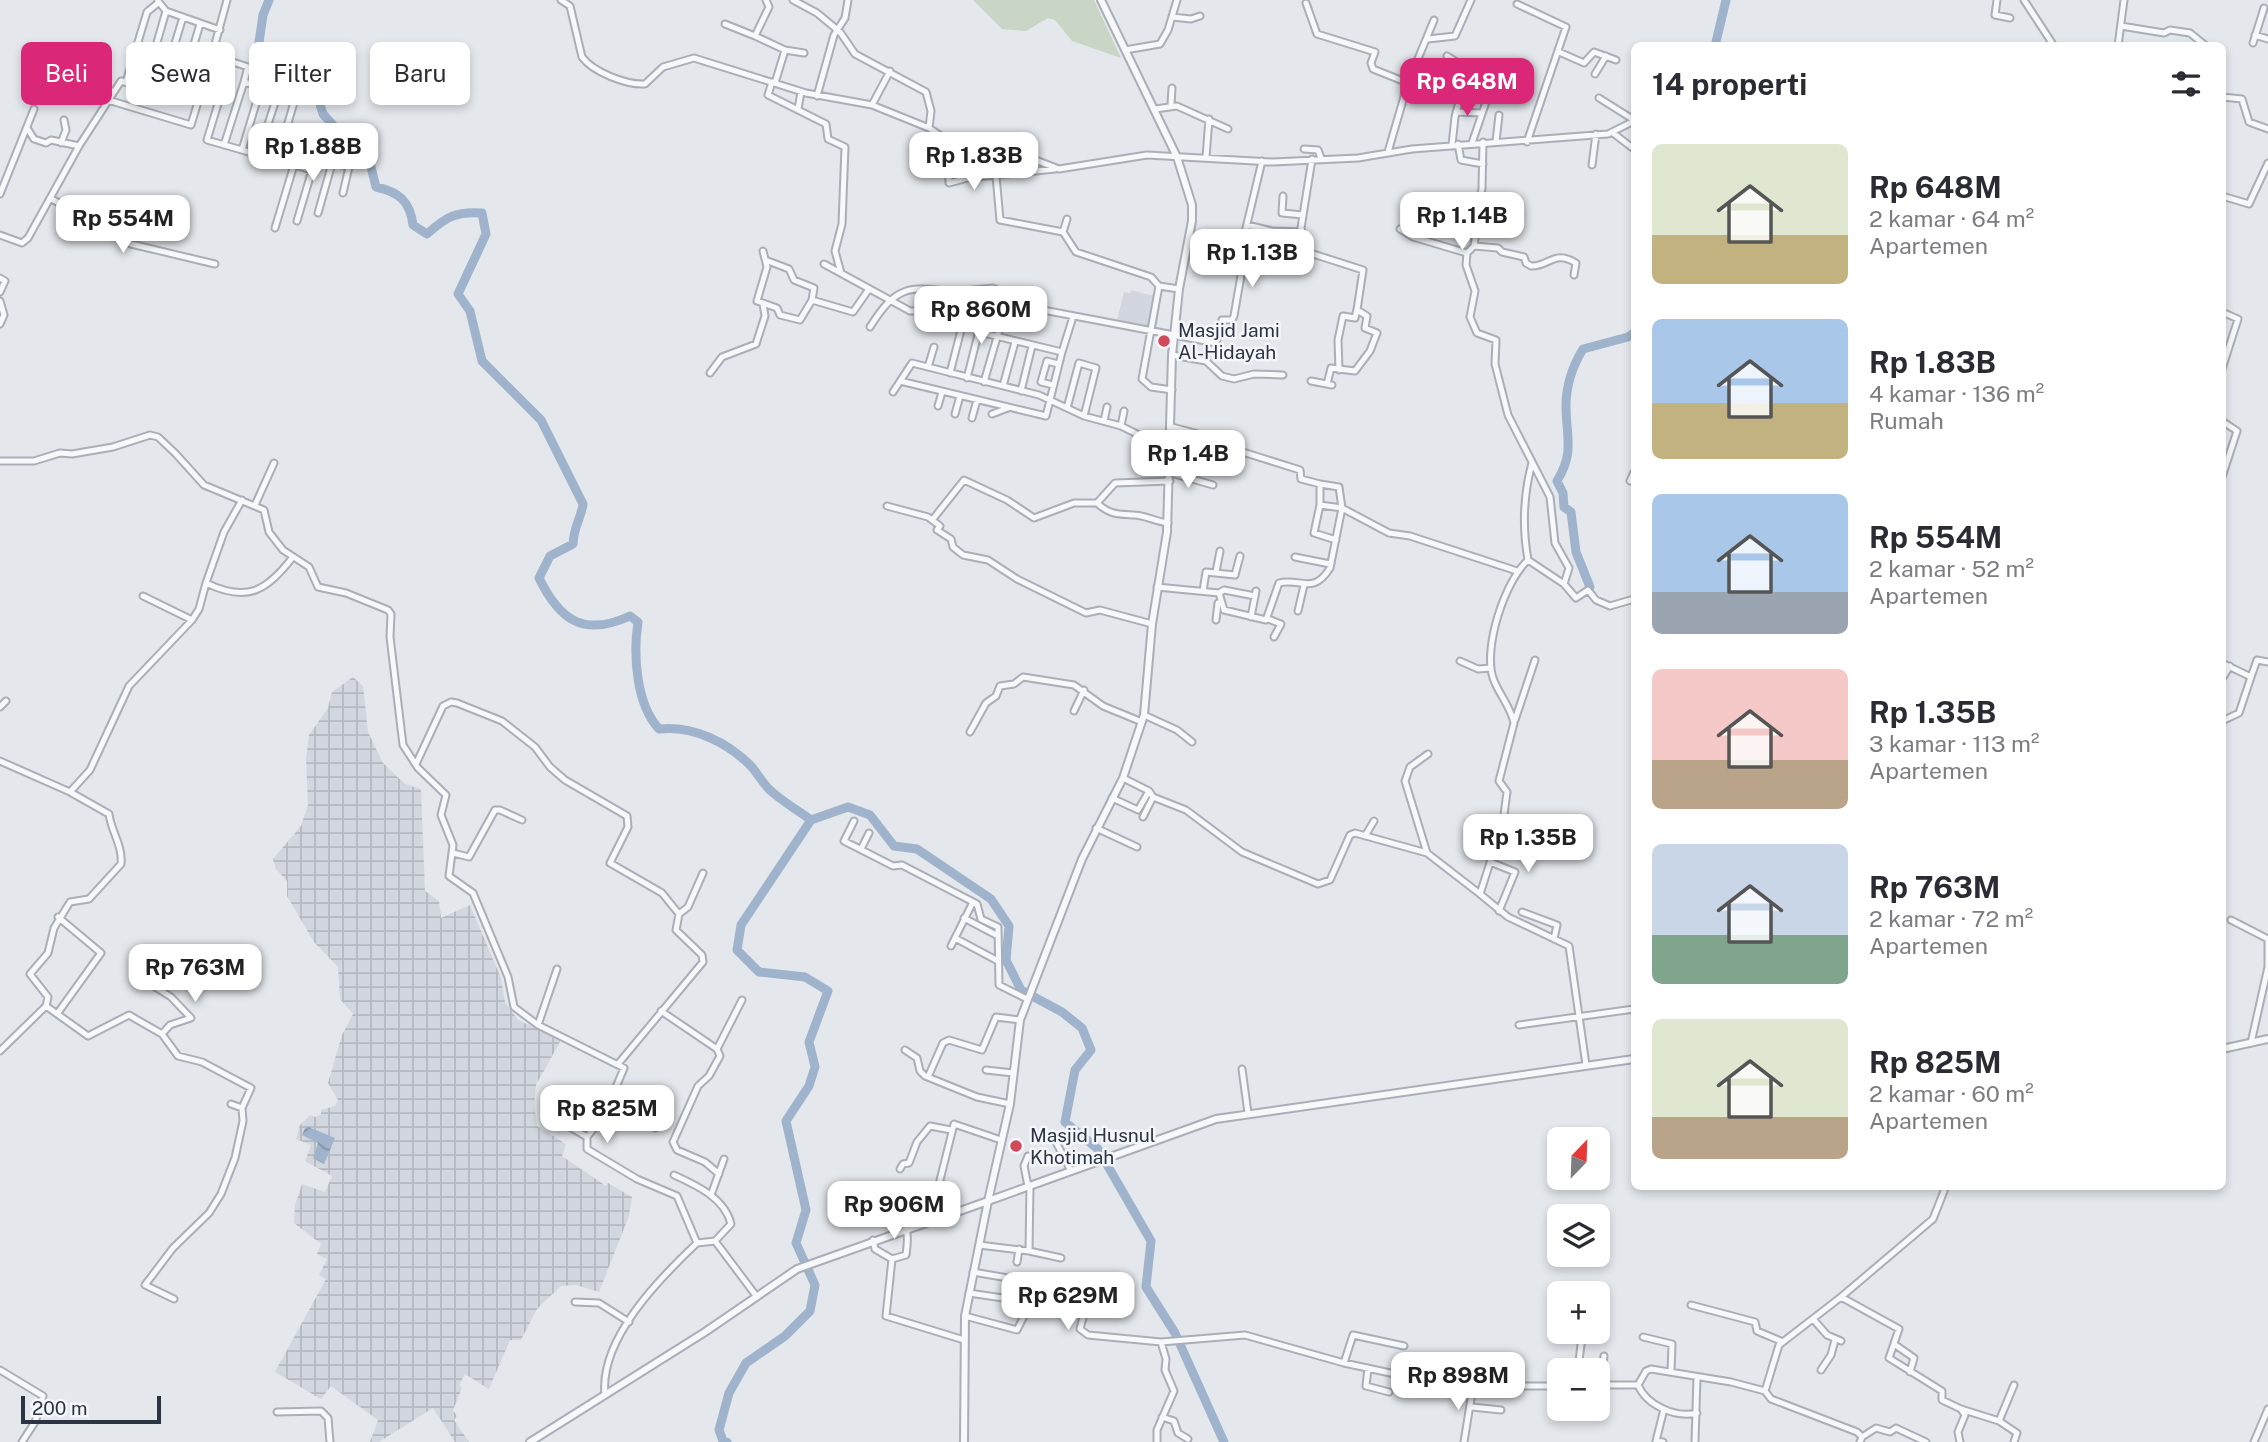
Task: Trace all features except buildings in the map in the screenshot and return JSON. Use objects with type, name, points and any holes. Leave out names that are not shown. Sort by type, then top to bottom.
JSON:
[{"type":"street","points":[[216,42],[227,0]]},
{"type":"street","points":[[561,0],[570,6],[582,57],[587,64],[624,80],[645,84],[660,69],[689,58],[801,92],[872,105],[929,128],[944,138],[978,147],[1007,149],[1059,169]]},
{"type":"street","points":[[755,36],[769,7],[766,0]]},
{"type":"street","points":[[793,0],[838,30],[855,54],[926,92],[931,111],[929,128]]},
{"type":"street","points":[[817,96],[849,0]]},
{"type":"street","points":[[964,1442],[965,1316],[1010,1104],[1020,1020],[1096,828],[1123,778],[1143,718],[1152,624],[1168,523],[1172,355],[1193,215],[1177,157],[1101,0]]},
{"type":"street","points":[[1125,50],[1160,44],[1177,0]]},
{"type":"street","points":[[1428,39],[1455,36],[1471,0]]},
{"type":"street","points":[[1997,0],[1995,15],[2010,18]]},
{"type":"street","points":[[2024,0],[2050,42]]},
{"type":"street","points":[[2119,42],[2124,0]]},
{"type":"street","points":[[138,42],[147,12],[158,2],[166,10],[220,30]]},
{"type":"street","points":[[1306,3],[1316,33],[1375,52],[1371,63],[1373,69],[1408,83]]},
{"type":"street","points":[[1517,4],[1565,26],[1559,52],[1527,142]]},
{"type":"street","points":[[2253,43],[2264,8]]},
{"type":"street","points":[[157,42],[166,10]]},
{"type":"street","points":[[1172,17],[1191,19],[1200,16]]},
{"type":"street","points":[[175,42],[183,17]]},
{"type":"street","points":[[2261,17],[2268,19]]},
{"type":"street","points":[[1388,152],[1408,83],[1434,20]]},
{"type":"street","points":[[195,42],[200,24]]},
{"type":"street","points":[[724,24],[785,50],[804,53]]},
{"type":"street","points":[[2121,26],[2164,33],[2170,30],[2190,33],[2201,42]]},
{"type":"street","points":[[2255,35],[2268,39]]},
{"type":"street","points":[[785,50],[768,95],[826,124],[828,139],[845,147],[842,224],[835,251],[841,273]]},
{"type":"street","points":[[1559,52],[1584,63],[1594,52],[1616,60]]},
{"type":"street","points":[[1447,56],[1468,67],[1456,112],[1455,145],[1461,160],[1482,164]]},
{"type":"street","points":[[1595,74],[1606,56]]},
{"type":"street","points":[[225,145],[248,67],[235,62]]},
{"type":"street","points":[[1415,66],[1431,72]]},
{"type":"street","points":[[872,105],[890,71]]},
{"type":"street","points":[[112,91],[121,81],[126,82]]},
{"type":"street","points":[[244,82],[249,83]]},
{"type":"street","points":[[1171,105],[1172,88]]},
{"type":"street","points":[[798,109],[801,92]]},
{"type":"street","points":[[2226,97],[2242,99],[2249,122],[2268,130]]},
{"type":"street","points":[[1599,98],[1631,119]]},
{"type":"street","points":[[112,101],[191,125],[197,105]]},
{"type":"street","points":[[1472,143],[1486,102]]},
{"type":"street","points":[[0,235],[24,243],[105,105]]},
{"type":"street","points":[[217,105],[207,139],[312,170]]},
{"type":"street","points":[[242,150],[256,105]]},
{"type":"street","points":[[258,155],[274,105]]},
{"type":"street","points":[[276,160],[293,105]]},
{"type":"street","points":[[1155,109],[1171,105],[1228,128]]},
{"type":"street","points":[[0,194],[34,109]]},
{"type":"street","points":[[1456,112],[1482,113]]},
{"type":"street","points":[[1496,141],[1499,115]]},
{"type":"street","points":[[1206,157],[1209,119]]},
{"type":"street","points":[[61,143],[66,130],[64,120]]},
{"type":"street","points":[[948,163],[949,183],[968,178],[1059,169],[1127,157],[1206,157],[1262,161],[1358,158],[1472,143],[1527,142],[1613,133],[1631,123]]},
{"type":"street","points":[[27,128],[40,141],[79,146]]},
{"type":"street","points":[[1613,133],[1631,147]]},
{"type":"street","points":[[1592,164],[1596,134]]},
{"type":"street","points":[[275,228],[302,138]]},
{"type":"street","points":[[944,138],[939,156],[968,178]]},
{"type":"street","points":[[1483,142],[1474,246],[1468,253],[1467,270],[1475,291],[1470,312],[1474,328],[1496,340],[1494,364],[1508,415],[1518,439],[1533,461],[1550,496],[1558,551],[1569,568],[1564,584]]},
{"type":"street","points":[[296,221],[319,146],[331,164],[318,213]]},
{"type":"street","points":[[1304,149],[1318,150],[1321,158]]},
{"type":"street","points":[[1312,159],[1301,232],[1308,253],[1363,270],[1354,318],[1343,317],[1338,340],[1339,370]]},
{"type":"street","points":[[870,327],[888,300],[911,288],[953,292],[993,288],[1043,310],[1216,344],[1222,320],[1233,320],[1243,264],[1240,253],[1262,161]]},
{"type":"street","points":[[331,164],[335,162],[349,167],[343,193]]},
{"type":"street","points":[[2226,197],[2249,204],[2268,163]]},
{"type":"street","points":[[996,176],[1000,220],[1063,232],[1076,252],[1151,277],[1158,286],[1180,289]]},
{"type":"street","points":[[1283,196],[1283,214],[1303,215]]},
{"type":"street","points":[[50,198],[131,244],[215,264]]},
{"type":"street","points":[[1063,232],[1067,219]]},
{"type":"street","points":[[1247,225],[1272,231],[1301,232]]},
{"type":"street","points":[[1400,229],[1419,239],[1468,253]]},
{"type":"street","points":[[1474,246],[1498,248],[1502,252],[1524,257],[1531,266],[1538,266],[1553,257],[1567,259],[1576,263],[1574,275]]},
{"type":"street","points":[[763,251],[768,261],[789,269],[794,280],[813,287],[812,300],[797,321],[779,315],[777,308],[757,299],[768,261]]},
{"type":"street","points":[[824,264],[910,312],[927,310],[953,292]]},
{"type":"street","points":[[0,278],[5,281],[0,292]]},
{"type":"street","points":[[1158,286],[1142,382],[1151,387],[1172,390]]},
{"type":"street","points":[[812,300],[853,312],[869,289]]},
{"type":"street","points":[[950,373],[971,291]]},
{"type":"street","points":[[0,301],[4,315],[0,324]]},
{"type":"street","points":[[969,301],[1007,311]]},
{"type":"street","points":[[709,373],[722,357],[756,344],[765,316],[763,304]]},
{"type":"street","points":[[1311,381],[1330,384],[1331,369],[1355,370],[1370,351],[1377,334],[1365,328],[1367,316],[1357,309]]},
{"type":"street","points":[[2226,314],[2238,319],[2226,356]]},
{"type":"street","points":[[964,318],[1000,327],[985,382]]},
{"type":"street","points":[[900,382],[1046,416],[1058,363],[1072,320]]},
{"type":"street","points":[[967,377],[981,323]]},
{"type":"street","points":[[979,332],[1062,352]]},
{"type":"street","points":[[1003,386],[1014,342]]},
{"type":"street","points":[[1021,391],[1032,346]]},
{"type":"street","points":[[928,367],[934,347]]},
{"type":"street","points":[[1172,355],[1206,361],[1222,376],[1234,379],[1254,374],[1283,374]]},
{"type":"street","points":[[1053,385],[1041,382],[1047,361],[1058,363]]},
{"type":"street","points":[[893,391],[912,363],[1050,398],[1084,416],[1121,426],[1145,438],[1172,439]]},
{"type":"street","points":[[1067,408],[1079,363],[1096,368],[1084,416]]},
{"type":"street","points":[[938,406],[942,392]]},
{"type":"street","points":[[955,414],[960,396]]},
{"type":"street","points":[[972,418],[977,400]]},
{"type":"street","points":[[994,405],[991,418],[1008,408]]},
{"type":"street","points":[[1104,421],[1107,407]]},
{"type":"street","points":[[1121,426],[1124,411]]},
{"type":"street","points":[[2226,424],[2236,431],[2226,464]]},
{"type":"street","points":[[1172,427],[1217,439],[1230,448],[1300,470],[1301,479],[1339,487],[1342,508],[1330,564],[1321,579],[1304,585],[1279,583],[1268,619]]},
{"type":"street","points":[[0,461],[34,461],[60,453],[72,454],[113,447],[150,435],[158,438],[204,485],[264,510],[269,532],[293,557],[309,567],[323,590],[346,593],[391,614],[390,637],[403,745],[416,764],[446,795],[441,815],[453,853],[449,876],[473,893],[508,977],[512,1003],[521,1015],[538,1026],[618,1064],[624,1071],[607,1107],[587,1137],[589,1151],[638,1179],[677,1196],[697,1243]]},
{"type":"street","points":[[1533,461],[1524,503],[1523,530],[1528,560],[1564,584],[1576,598],[1588,590],[1596,600],[1608,606],[1631,600]]},
{"type":"street","points":[[255,505],[274,463]]},
{"type":"street","points":[[1171,473],[1213,485]]},
{"type":"street","points":[[933,519],[964,480],[1007,500],[1034,518],[1074,503],[1097,503],[1112,514],[1136,515],[1151,522],[1168,523]]},
{"type":"street","points":[[1097,503],[1115,482],[1170,481]]},
{"type":"street","points":[[1320,484],[1320,505],[1314,533],[1336,540]]},
{"type":"street","points":[[71,792],[90,770],[129,686],[192,620],[199,609],[224,532],[242,500]]},
{"type":"street","points":[[1320,505],[1342,508],[1389,533],[1410,536],[1517,571]]},
{"type":"street","points":[[887,506],[933,519],[940,526],[937,530],[951,539],[953,547],[963,555],[988,560],[1017,579],[1086,613],[1100,610],[1152,624]]},
{"type":"street","points":[[1216,572],[1220,551]]},
{"type":"street","points":[[1203,591],[1206,572],[1236,574],[1240,556]]},
{"type":"street","points":[[206,583],[217,588],[253,593],[275,580],[293,557]]},
{"type":"street","points":[[1296,557],[1330,564]]},
{"type":"street","points":[[1514,723],[1491,668],[1492,636],[1517,571],[1528,560]]},
{"type":"street","points":[[1298,611],[1304,585]]},
{"type":"street","points":[[1157,587],[1256,594],[1251,617]]},
{"type":"street","points":[[1219,593],[1224,610],[1280,623],[1274,637]]},
{"type":"street","points":[[1216,620],[1219,593]]},
{"type":"street","points":[[143,596],[192,620]]},
{"type":"street","points":[[1480,894],[1497,842],[1507,793],[1499,784],[1500,772],[1535,660]]},
{"type":"street","points":[[2226,719],[2239,713],[2257,660],[2268,662]]},
{"type":"street","points":[[1460,661],[1478,669],[1491,668]]},
{"type":"street","points":[[2226,664],[2251,677]]},
{"type":"street","points":[[2226,672],[2230,666]]},
{"type":"street","points":[[970,732],[986,703],[996,696],[1000,686],[1014,684],[1021,677],[1074,685],[1102,706],[1177,730],[1192,742]]},
{"type":"street","points":[[1074,711],[1084,691]]},
{"type":"street","points":[[0,707],[6,701]]},
{"type":"street","points":[[416,764],[427,747],[440,711],[447,703],[457,704],[502,721],[535,747],[550,767],[565,780],[627,816],[628,827],[610,863],[662,893],[679,914]]},
{"type":"street","points":[[1427,853],[1405,781],[1410,767],[1428,754]]},
{"type":"street","points":[[0,761],[71,792],[109,814],[122,859],[119,868],[89,899],[69,902],[58,917],[48,953],[30,974],[48,997],[46,1006],[0,1051]]},
{"type":"street","points":[[1123,778],[1202,820],[1242,852],[1318,884],[1327,883],[1334,875],[1350,835],[1365,836],[1427,853],[1499,911],[1570,949],[1586,1065]]},
{"type":"street","points":[[1112,798],[1139,810],[1151,794]]},
{"type":"street","points":[[1143,817],[1151,794]]},
{"type":"street","points":[[453,853],[469,857],[495,810],[522,820]]},
{"type":"street","points":[[854,821],[844,841],[893,866],[902,865],[977,904],[981,919],[998,927],[999,985],[1028,998]]},
{"type":"street","points":[[1365,836],[1374,821]]},
{"type":"street","points":[[1096,828],[1137,847]]},
{"type":"street","points":[[861,849],[869,833]]},
{"type":"street","points":[[1497,842],[1518,853]]},
{"type":"street","points":[[1490,862],[1515,872],[1499,911]]},
{"type":"street","points":[[618,1064],[704,959],[677,930],[679,914],[688,907],[703,873]]},
{"type":"street","points":[[951,946],[973,902]]},
{"type":"street","points":[[1522,912],[1557,925],[1554,939]]},
{"type":"street","points":[[57,1014],[101,953],[58,917]]},
{"type":"street","points":[[964,918],[998,936]]},
{"type":"street","points":[[2231,920],[2268,939],[2268,967],[2251,1044]]},
{"type":"street","points":[[955,938],[998,961]]},
{"type":"street","points":[[538,1026],[557,969]]},
{"type":"street","points":[[144,980],[171,997],[191,1018],[170,1026],[162,1034]]},
{"type":"street","points":[[719,1174],[705,1161],[677,1150],[673,1142],[698,1086],[719,1060],[717,1049],[742,1000]]},
{"type":"street","points":[[46,1006],[84,1035],[93,1035],[129,1015],[162,1034],[178,1056],[202,1062],[250,1085],[242,1108],[243,1121],[235,1158],[221,1194],[209,1213],[173,1248],[145,1285],[174,1299]]},
{"type":"street","points":[[1519,1025],[1631,1009]]},
{"type":"street","points":[[661,1012],[717,1049]]},
{"type":"street","points":[[928,1077],[943,1044],[949,1040],[982,1050],[996,1017],[1020,1020]]},
{"type":"street","points":[[2226,1048],[2268,1039]]},
{"type":"street","points":[[905,1050],[917,1058],[920,1071],[928,1077],[977,1097],[1010,1104]]},
{"type":"street","points":[[530,1442],[797,1269],[1189,1126],[1248,1113],[1631,1059]]},
{"type":"street","points":[[986,1069],[1013,1073]]},
{"type":"street","points":[[1242,1069],[1248,1113]]},
{"type":"street","points":[[231,1104],[242,1108]]},
{"type":"street","points":[[607,1107],[655,1128]]},
{"type":"street","points":[[940,1180],[951,1130],[955,1124],[972,1133],[1001,1140]]},
{"type":"street","points":[[900,1169],[903,1164],[909,1163],[917,1142],[930,1126],[951,1130]]},
{"type":"street","points":[[570,1127],[587,1137]]},
{"type":"street","points":[[1056,1142],[1071,1171]]},
{"type":"street","points":[[1028,1156],[1024,1166],[1029,1186],[1030,1251]]},
{"type":"street","points":[[711,1195],[724,1159]]},
{"type":"street","points":[[605,1395],[605,1372],[629,1322],[674,1261],[697,1243],[715,1241],[731,1224],[711,1195],[674,1175]]},
{"type":"street","points":[[1765,1391],[1777,1349],[1783,1342],[1933,1219],[1944,1190]]},
{"type":"street","points":[[873,1240],[877,1251],[892,1259],[906,1255],[906,1228],[899,1216],[879,1202]]},
{"type":"street","points":[[715,1241],[757,1297]]},
{"type":"street","points":[[979,1245],[1018,1249],[1061,1258]]},
{"type":"street","points":[[1017,1262],[1018,1249]]},
{"type":"street","points":[[892,1259],[888,1319],[918,1324],[964,1340]]},
{"type":"street","points":[[973,1272],[1008,1278]]},
{"type":"street","points":[[969,1293],[1085,1310],[1125,1312]]},
{"type":"street","points":[[1841,1297],[1850,1305],[1899,1329],[1889,1357],[1942,1391],[1942,1400],[1999,1421],[2017,1432],[2014,1442]]},
{"type":"street","points":[[575,1302],[599,1303],[629,1322]]},
{"type":"street","points":[[965,1316],[1017,1330],[1031,1302]]},
{"type":"street","points":[[1691,1305],[1754,1321],[1760,1333],[1783,1342]]},
{"type":"street","points":[[1085,1310],[1080,1329],[1084,1335],[1161,1342],[1250,1335],[1344,1363],[1432,1382],[1473,1386],[1547,1386]]},
{"type":"street","points":[[1813,1319],[1838,1340],[1821,1370]]},
{"type":"street","points":[[1344,1363],[1353,1335],[1404,1346]]},
{"type":"street","points":[[1643,1337],[1672,1344],[1671,1372]]},
{"type":"street","points":[[1157,1442],[1156,1433],[1174,1391],[1165,1370],[1166,1359],[1161,1342]]},
{"type":"street","points":[[1894,1344],[1914,1358],[1910,1371]]},
{"type":"street","points":[[1368,1368],[1367,1387],[1388,1392]]},
{"type":"street","points":[[0,1370],[43,1396],[35,1422],[22,1442]]},
{"type":"street","points":[[1638,1385],[1648,1370],[1697,1377],[1765,1391],[1772,1399],[1861,1439],[1876,1428],[1891,1432],[1896,1429],[1926,1442]]},
{"type":"street","points":[[1695,1442],[1697,1377]]},
{"type":"street","points":[[1610,1385],[1638,1385]]},
{"type":"street","points":[[1638,1385],[1649,1400],[1664,1409],[1684,1414],[1697,1413]]},
{"type":"street","points":[[1999,1421],[2014,1385]]},
{"type":"street","points":[[1464,1442],[1472,1407],[1473,1386]]},
{"type":"street","points":[[1472,1407],[1500,1410]]},
{"type":"street","points":[[1662,1442],[1656,1440],[1664,1409]]},
{"type":"street","points":[[1959,1442],[1958,1432],[1965,1415],[1961,1409]]},
{"type":"street","points":[[2254,1442],[2268,1409]]},
{"type":"street","points":[[277,1412],[321,1411],[328,1418],[330,1442]]},
{"type":"street","points":[[1162,1417],[1174,1421],[1178,1433],[1188,1438]]},
{"type":"shaded area","points":[[1131,290],[1161,298],[1156,330],[1117,320],[1124,292],[1130,293]]},
{"type":"shaded area","points":[[353,677],[363,686],[368,732],[383,763],[405,784],[421,789],[425,891],[439,901],[441,918],[470,905],[501,978],[505,1002],[518,1020],[561,1040],[536,1085],[534,1103],[537,1126],[566,1144],[562,1156],[606,1186],[608,1183],[632,1197],[629,1216],[599,1292],[576,1285],[561,1286],[537,1309],[521,1340],[510,1340],[489,1389],[465,1374],[459,1385],[462,1388],[453,1410],[457,1416],[454,1420],[469,1442],[455,1442],[433,1408],[379,1442],[370,1442],[378,1420],[331,1386],[321,1399],[275,1372],[326,1279],[319,1275],[327,1259],[317,1254],[321,1244],[294,1223],[295,1205],[302,1184],[325,1192],[332,1176],[305,1161],[311,1145],[296,1139],[300,1125],[310,1115],[316,1117],[321,1114],[321,1110],[335,1106],[338,1100],[328,1083],[342,1035],[353,1014],[340,999],[338,967],[314,942],[287,896],[287,881],[276,869],[273,859],[301,826],[308,805],[306,759],[309,735],[328,708],[332,692]]},
{"type":"green space","points":[[973,0],[1094,0],[1121,58],[1072,41],[1055,20],[1048,18],[1026,31],[1002,29]]},
{"type":"water","points":[[306,1126],[335,1138],[324,1164],[313,1158],[318,1143],[302,1135]]},
{"type":"waterway","points":[[269,0],[263,15],[258,49],[272,52],[300,51],[315,55],[319,73],[314,85],[323,114],[371,167],[376,187],[402,199],[409,210],[413,225],[427,234],[452,216],[482,213],[486,234],[458,294],[470,311],[482,361],[541,420],[583,504],[573,544],[550,556],[539,578],[547,593],[565,614],[587,625],[614,622],[630,616],[638,622],[638,678],[645,706],[659,729],[684,730],[720,743],[742,757],[765,785],[811,820]]},
{"type":"waterway","points":[[1716,42],[1726,0]]},
{"type":"waterway","points":[[1590,587],[1576,552],[1571,512],[1564,507],[1563,493],[1557,481],[1568,452],[1568,383],[1583,349],[1631,335]]},
{"type":"waterway","points":[[727,1442],[723,1441],[719,1430],[729,1393],[746,1363],[785,1336],[810,1311],[815,1285],[796,1243],[806,1210],[786,1121],[809,1086],[815,1067],[809,1042],[828,991],[805,977],[759,972],[737,950],[741,925],[811,820],[848,807],[870,815],[894,846],[917,849],[991,899],[1009,926],[1006,960],[1021,990],[1062,1012],[1082,1028],[1091,1050],[1075,1070],[1065,1122],[1098,1149],[1151,1241],[1146,1287],[1175,1333],[1224,1442]]},
{"type":"place","name":"Masjid Jami Al-Hidayah","points":[[1164,341]]},
{"type":"place","name":"Masjid Husnul Khotimah","points":[[1016,1146]]}]
